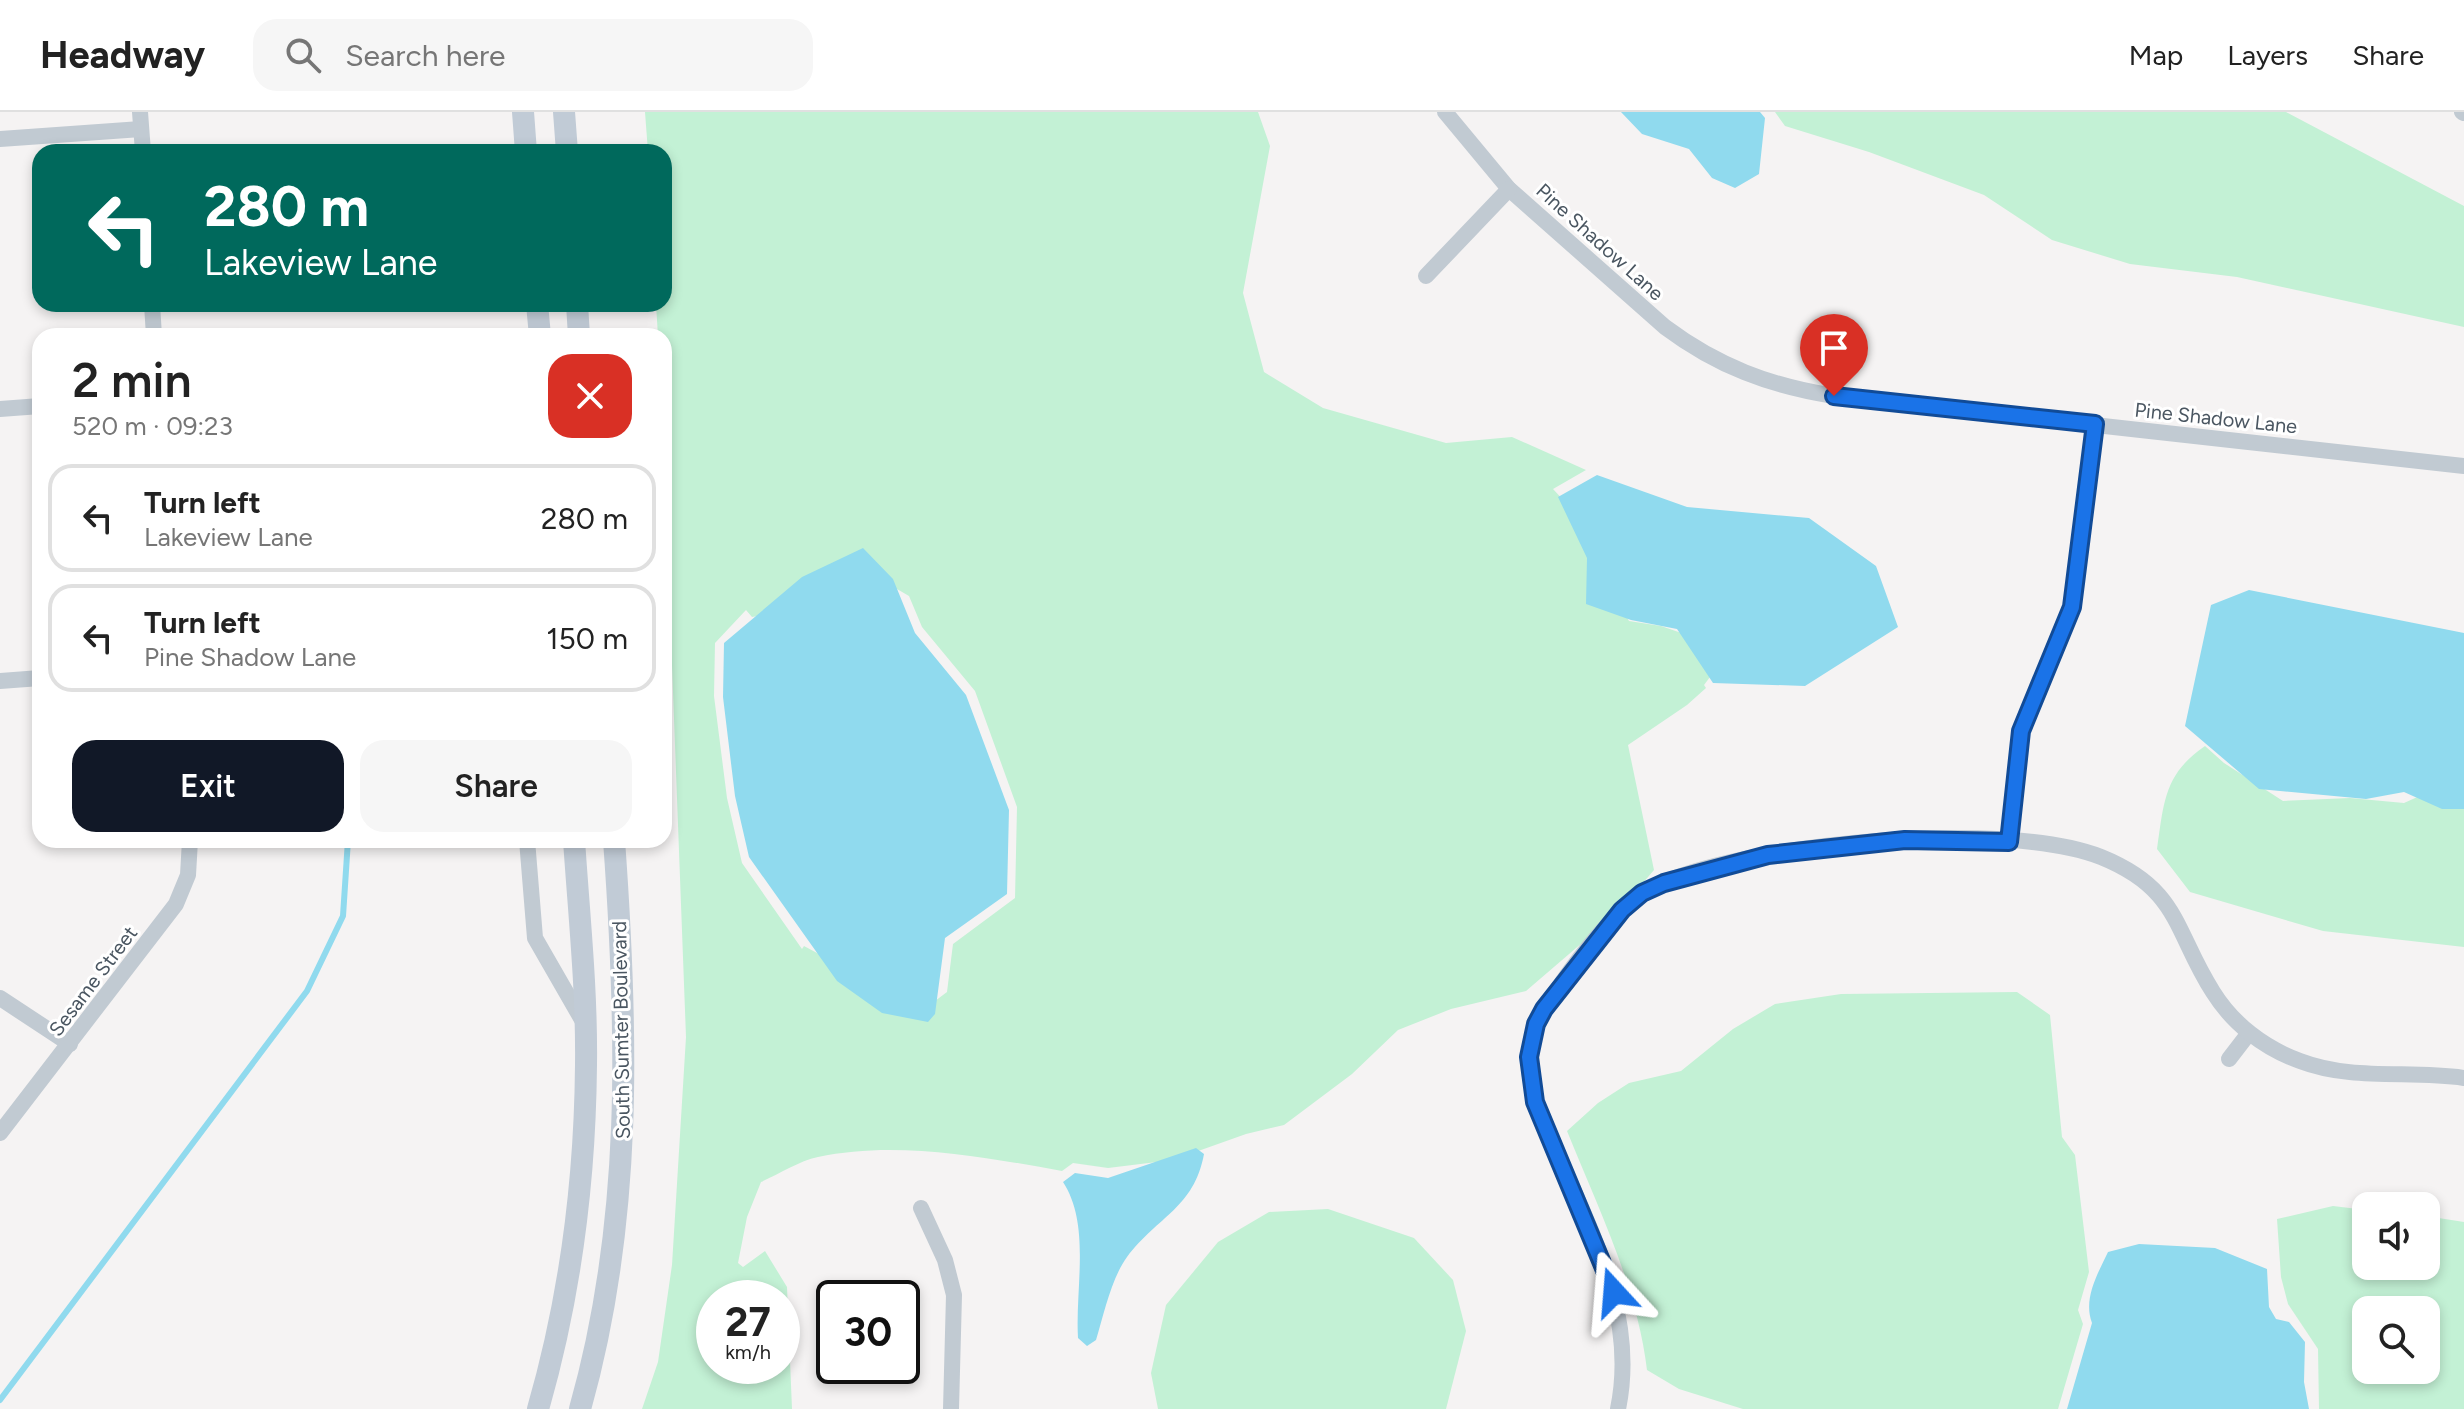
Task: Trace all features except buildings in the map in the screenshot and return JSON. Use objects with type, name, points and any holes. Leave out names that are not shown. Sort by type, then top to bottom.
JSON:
[{"type":"main road","points":[[523,112],[525,144]]},
{"type":"main road","points":[[564,112],[566,144]]},
{"type":"main road","name":"South Sumter Boulevard","points":[[538,1409],[553,1349],[573,1241],[583,1135],[586,1027],[575,848]]},
{"type":"main road","name":"South Sumter Boulevard","points":[[580,1409],[605,1296],[623,1144],[625,1008],[615,848]]},
{"type":"street","name":"Pine Shadow Lane","points":[[1445,112],[1509,189],[1665,327],[1703,353],[1748,375],[1834,396],[2464,466]]},
{"type":"street","points":[[0,139],[141,120],[142,144]]},
{"type":"street","points":[[1426,276],[1509,189]]},
{"type":"street","points":[[0,409],[32,407]]},
{"type":"street","points":[[2009,842],[2021,731],[2072,607],[2095,424]]},
{"type":"street","points":[[0,681],[32,679]]},
{"type":"street","points":[[1618,1409],[1623,1359],[1614,1292],[1531,1086],[1531,1042],[1536,1024],[1554,994],[1633,900],[1677,879],[1768,855],[1841,844],[1931,838],[2080,850],[2103,858],[2141,879],[2170,907],[2213,992],[2249,1033],[2281,1053],[2324,1069],[2464,1078]]},
{"type":"street","name":"Sesame Street","points":[[0,1133],[176,904],[188,875],[190,848]]},
{"type":"street","name":"South Sumter Boulevard","points":[[528,848],[535,938],[586,1027]]},
{"type":"street","points":[[0,998],[70,1044]]},
{"type":"street","points":[[2229,1059],[2249,1033]]},
{"type":"street","points":[[921,1208],[945,1260],[954,1295],[951,1409]]},
{"type":"green space","points":[[645,112],[1258,112],[1270,146],[1243,293],[1264,372],[1323,408],[1446,443],[1512,437],[1586,470],[1553,489],[1567,504],[1629,621],[1661,626],[1696,638],[1710,677],[1704,685],[1706,688],[1687,705],[1628,745],[1654,870],[1618,912],[1526,991],[1451,1009],[1398,1030],[1352,1074],[1284,1125],[1246,1134],[1173,1160],[1108,1168],[1073,1163],[1062,1171],[940,1152],[878,1150],[811,1159],[761,1182],[747,1217],[738,1263],[743,1267],[765,1251],[783,1280],[696,1280],[696,1384],[791,1384],[792,1409],[642,1409],[658,1362],[672,1265],[686,1037],[672,665],[672,328],[658,328],[656,312],[672,312],[672,144],[647,144]],"holes":[[[897,589],[909,596],[922,627],[975,691],[1017,807],[1015,898],[953,944],[947,992],[923,1010],[804,946],[802,949],[742,863],[727,798],[714,696],[715,643],[746,610],[752,617]]]},
{"type":"green space","points":[[1775,112],[2286,112],[2464,206],[2464,327],[2237,277],[2130,264],[2052,240],[1984,195],[1869,152],[1785,126]]},
{"type":"green space","points":[[2205,746],[2224,763],[2283,801],[2350,798],[2404,803],[2433,790],[2464,808],[2464,947],[2323,931],[2190,892],[2157,849],[2168,790],[2181,767]]},
{"type":"green space","points":[[2017,992],[2050,1015],[2062,1137],[2075,1155],[2089,1272],[2078,1310],[2083,1324],[2058,1409],[1743,1409],[1679,1389],[1647,1370],[1635,1308],[1625,1278],[1567,1131],[1598,1103],[1629,1083],[1681,1071],[1733,1029],[1775,1004],[1841,994]]},
{"type":"green space","points":[[2333,1206],[2352,1208],[2352,1280],[2440,1280],[2440,1218],[2464,1222],[2464,1409],[2319,1409],[2318,1349],[2288,1304],[2281,1277],[2277,1219]]},
{"type":"green space","points":[[1328,1209],[1414,1238],[1453,1280],[1466,1331],[1446,1409],[1158,1409],[1151,1373],[1166,1305],[1218,1242],[1269,1212]]},
{"type":"water","points":[[1621,112],[1760,112],[1765,118],[1759,174],[1735,188],[1712,178],[1689,149],[1642,134]]},
{"type":"water","points":[[1597,475],[1687,507],[1809,518],[1876,566],[1898,627],[1805,686],[1713,683],[1677,629],[1631,620],[1586,604],[1587,558],[1558,497]]},
{"type":"water","points":[[863,548],[893,579],[915,633],[966,695],[1009,810],[1007,894],[945,938],[935,1014],[928,1022],[882,1013],[837,981],[749,857],[735,796],[723,697],[724,643],[802,577]]},
{"type":"water","points":[[2249,590],[2464,633],[2464,809],[2442,809],[2404,792],[2366,799],[2259,789],[2185,726],[2211,605]]},
{"type":"water","points":[[1196,1148],[1204,1154],[1192,1187],[1121,1266],[1096,1340],[1087,1346],[1078,1338],[1080,1257],[1077,1217],[1063,1182],[1075,1173],[1108,1178]]},
{"type":"water","points":[[2139,1244],[2215,1248],[2267,1269],[2269,1307],[2276,1319],[2289,1322],[2305,1342],[2304,1382],[2309,1409],[2067,1409],[2092,1323],[2089,1305],[2096,1278],[2108,1252]]},
{"type":"waterway","points":[[0,1400],[307,991],[343,916],[347,848]]},
{"type":"route","points":[[1614,1292],[1531,1086],[1531,1042],[1536,1024],[1554,994],[1633,900],[1650,889],[1690,874],[1768,855],[1841,844],[1931,838],[2009,842],[2021,731],[2072,607],[2095,424],[1834,396]]}]
